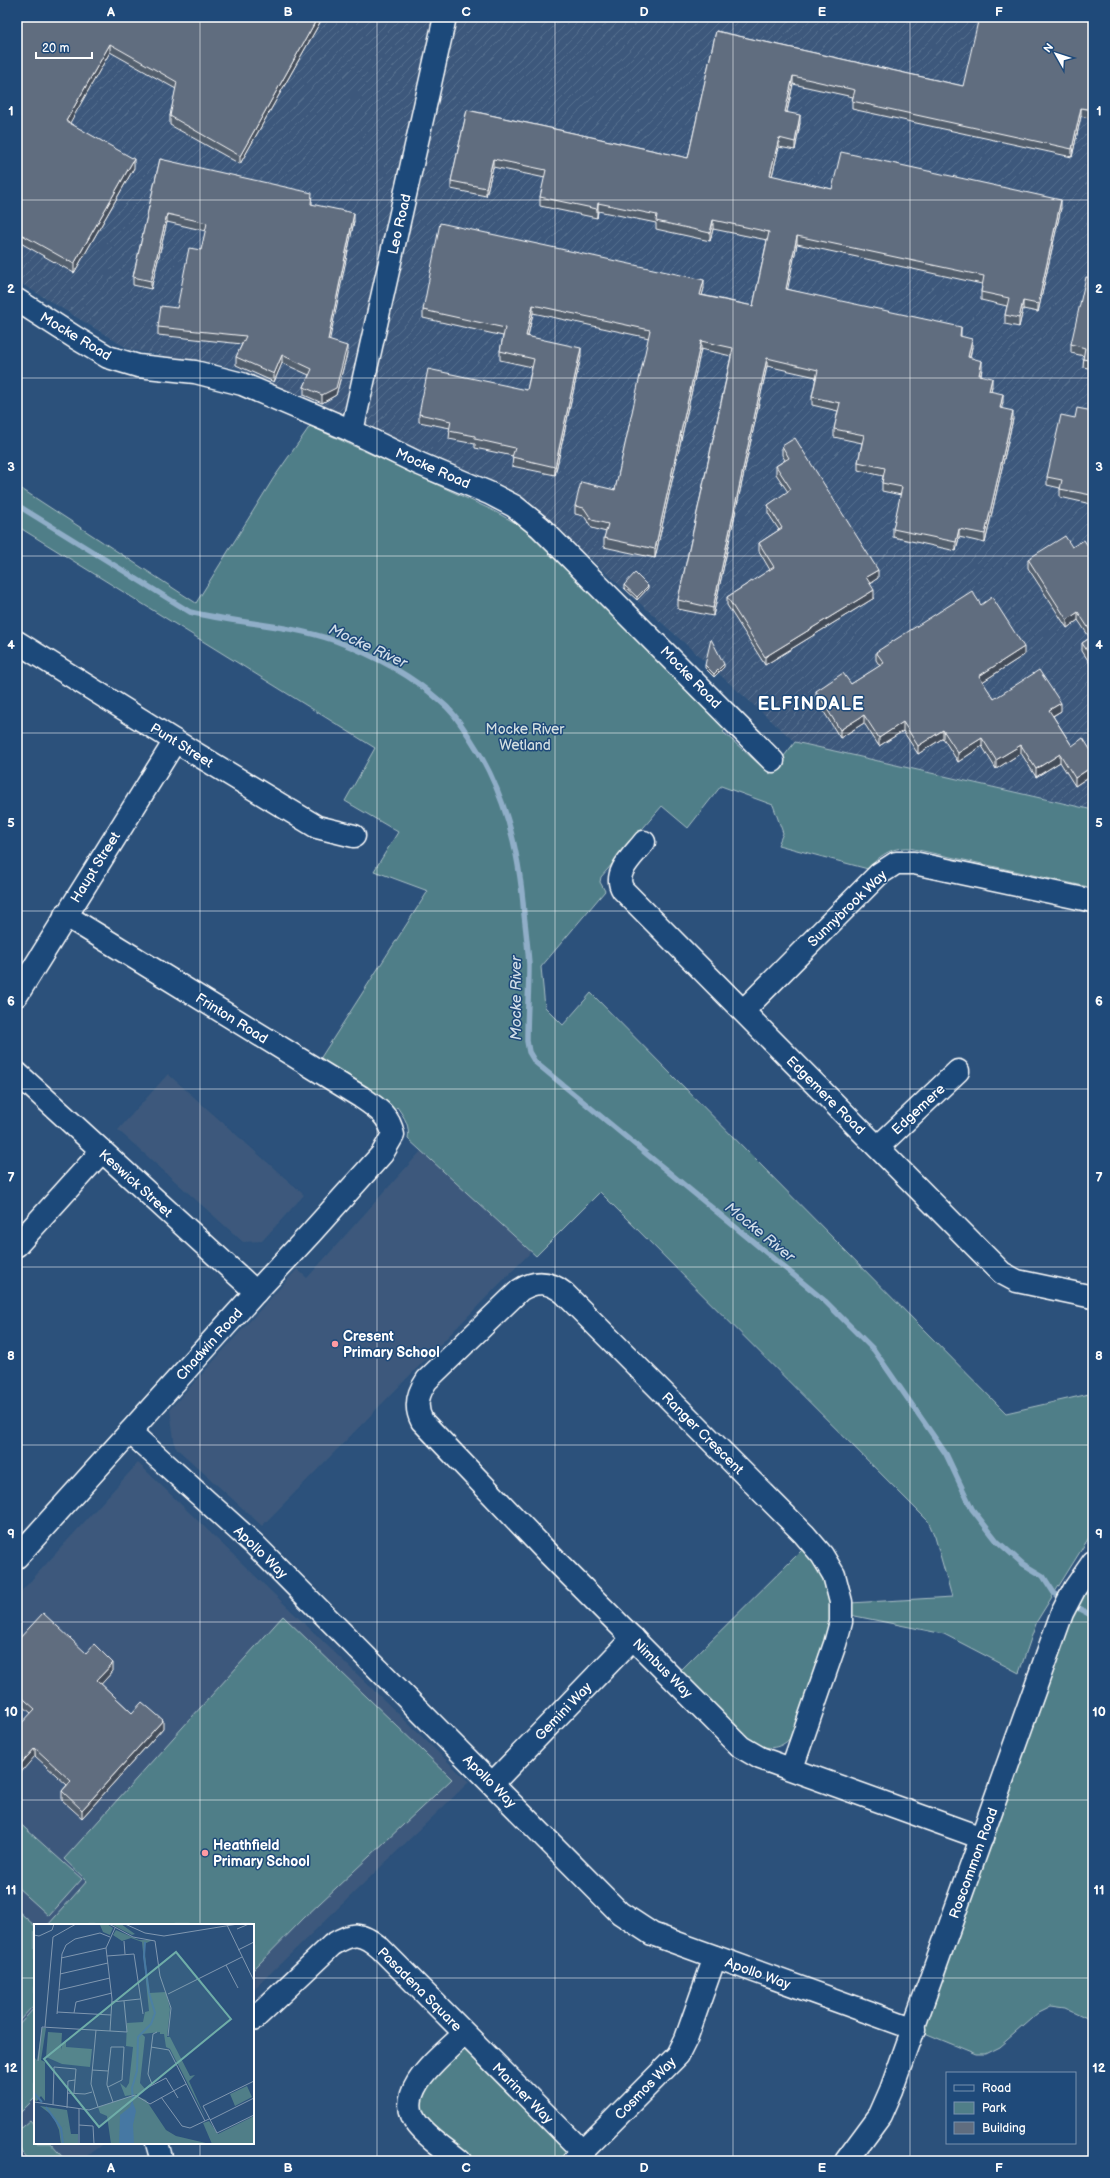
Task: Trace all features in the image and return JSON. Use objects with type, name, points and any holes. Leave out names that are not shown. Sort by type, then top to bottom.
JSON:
[{"type":"street","name":"Leo Road","points":[[352,430],[445,17]]},
{"type":"street","name":"Mocke Road","points":[[17,300],[76,338],[122,362],[219,377],[242,384],[352,430],[420,464],[489,493],[530,517],[773,761]]},
{"type":"street","name":"Punt Street","points":[[17,642],[317,828],[354,836]]},
{"type":"street","name":"Haupt Street","points":[[17,995],[65,915],[175,741]]},
{"type":"street","name":"Edgemere Road","points":[[644,842],[626,864],[619,878],[620,885],[743,1011],[1002,1273],[1017,1281],[1093,1297]]},
{"type":"street","name":"Sunnybrook Way","points":[[743,1011],[879,874],[896,863],[914,863],[1093,901]]},
{"type":"street","name":"Frinton Road","points":[[65,915],[361,1097],[378,1109],[388,1119],[392,1128]]},
{"type":"street","name":"Edgemere","points":[[878,1147],[958,1071]]},
{"type":"street","name":"Keswick Street","points":[[17,1074],[256,1292]]},
{"type":"street","name":"Chadwin Road","points":[[17,1557],[382,1154],[393,1135],[392,1128]]},
{"type":"street","points":[[17,1245],[102,1151]]},
{"type":"street","name":"Ranger Crescent","points":[[418,1398],[428,1380],[520,1290],[537,1282],[555,1286],[564,1293],[804,1534],[822,1555],[834,1575],[842,1602],[841,1622],[835,1644],[792,1768]]},
{"type":"street","name":"Nimbus Way","points":[[418,1398],[418,1415],[434,1435],[742,1747],[760,1758],[792,1768],[982,1838]]},
{"type":"street","name":"Apollo Way","points":[[130,1432],[255,1545],[493,1783],[620,1913],[652,1934],[915,2029]]},
{"type":"street","name":"Roscommon Road","points":[[846,2161],[865,2138],[880,2115],[915,2029],[1062,1613],[1075,1588],[1093,1562]]},
{"type":"street","name":"Gemini Way","points":[[493,1783],[633,1638]]},
{"type":"street","name":"Pasadena Square","points":[[254,2019],[332,1945],[343,1938],[352,1935],[362,1936],[380,1948],[464,2034],[418,2081],[411,2092],[409,2104],[412,2117],[419,2126],[460,2161]]},
{"type":"street","name":"Cosmos Way","points":[[578,2156],[678,2055],[686,2039],[715,1957]]},
{"type":"street","name":"Mariner Way","points":[[464,2034],[578,2156]]},
{"type":"street","points":[[157,2144],[162,2161]]},
{"type":"shaded area","points":[[17,17],[1093,17],[1093,809],[795,742],[529,504],[237,368],[130,350],[17,281]]},
{"type":"shaded area","points":[[168,1074],[304,1195],[262,1241],[243,1242],[118,1130]]},
{"type":"shaded area","name":"Cresent Primary School","points":[[421,1151],[532,1251],[262,1526],[175,1447],[170,1409],[297,1269],[307,1278]]},
{"type":"shaded area","name":"Heathfield Primary School","points":[[138,1463],[469,1782],[254,1989],[254,1924],[34,1924],[34,2144],[103,2144],[80,2161],[17,2161],[17,1596]]},
{"type":"green space","name":"Mocke River Wetland","points":[[310,426],[492,510],[521,526],[727,727],[723,732],[770,774],[795,742],[1093,810],[1093,888],[909,848],[897,849],[886,853],[868,869],[778,845],[783,833],[773,805],[721,786],[688,828],[662,806],[601,877],[600,882],[605,891],[541,967],[545,1007],[563,1025],[591,993],[1006,1413],[1089,1394],[1093,1399],[1093,1483],[1090,1494],[1093,1497],[1093,1531],[1037,1621],[1019,1673],[944,1634],[850,1615],[850,1603],[952,1597],[935,1537],[928,1521],[600,1192],[536,1256],[408,1139],[406,1122],[397,1107],[394,1110],[318,1062],[428,891],[374,871],[398,832],[345,801],[375,748],[17,526],[17,486],[196,603],[273,479]]},
{"type":"green space","points":[[805,1547],[823,1572],[831,1598],[831,1630],[794,1734],[784,1743],[774,1747],[764,1747],[745,1736],[679,1672]]},
{"type":"green space","points":[[1093,1562],[1093,2021],[1066,2008],[1051,2006],[1039,2012],[999,2047],[985,2054],[976,2054],[915,2029]]},
{"type":"green space","points":[[283,1616],[452,1779],[304,1918],[254,1969],[254,1924],[49,1924],[87,1881],[64,1859]]},
{"type":"green space","points":[[17,1821],[82,1879],[49,1916],[17,1887]]},
{"type":"green space","points":[[17,1910],[34,1925],[34,2005],[17,2023]]},
{"type":"green space","points":[[34,2008],[34,2099],[17,2116],[17,2027]]},
{"type":"green space","points":[[464,2034],[549,2119],[573,2161],[460,2161],[419,2126],[411,2092]]},
{"type":"green space","points":[[30,2120],[34,2125],[34,2144],[51,2144],[66,2161],[30,2161],[17,2146],[17,2131]]},
{"type":"building","points":[[17,17],[318,17],[240,156],[170,116],[177,82],[110,44],[66,121],[134,159],[74,264],[17,232]]},
{"type":"building","points":[[979,17],[1093,17],[1093,110],[1081,108],[1072,149],[852,101],[855,90],[793,76],[785,112],[800,115],[795,142],[779,138],[770,175],[832,189],[841,152],[1061,200],[1038,304],[1023,301],[1019,318],[1005,315],[1009,298],[981,292],[984,276],[797,236],[786,289],[961,327],[960,336],[972,339],[968,357],[982,361],[979,375],[992,378],[989,391],[1003,394],[1000,408],[1013,411],[985,534],[959,529],[956,542],[893,529],[902,487],[882,483],[885,468],[858,462],[864,435],[834,429],[840,403],[812,397],[818,370],[767,358],[713,608],[678,600],[733,348],[701,341],[655,549],[604,538],[608,524],[592,520],[584,508],[575,506],[581,482],[615,490],[650,330],[533,305],[526,336],[581,348],[555,467],[512,457],[515,448],[475,439],[475,436],[449,431],[451,421],[419,414],[428,369],[527,390],[534,359],[500,351],[505,328],[423,310],[440,223],[704,280],[700,295],[753,306],[769,232],[713,220],[710,233],[656,221],[657,215],[598,203],[597,209],[540,197],[546,170],[493,159],[486,188],[451,181],[467,110],[688,158],[716,31],[963,86]]},
{"type":"building","points":[[160,159],[312,193],[311,204],[354,213],[328,340],[347,346],[336,388],[322,395],[304,387],[312,369],[282,355],[274,374],[236,357],[246,336],[158,327],[161,306],[177,308],[189,248],[201,250],[207,223],[167,214],[151,281],[133,277]]},
{"type":"building","points":[[1086,277],[1093,278],[1093,361],[1083,359],[1085,348],[1071,344]]},
{"type":"building","points":[[1077,408],[1093,411],[1093,486],[1091,495],[1060,489],[1062,480],[1047,477],[1061,415],[1075,418]]},
{"type":"building","points":[[795,438],[878,570],[866,577],[874,590],[765,657],[727,597],[774,567],[759,543],[782,528],[768,505],[791,489],[776,466],[789,458],[782,446]]},
{"type":"building","points":[[1065,536],[1072,547],[1084,540],[1092,552],[1093,551],[1093,635],[1078,612],[1067,620],[1028,559]]},
{"type":"building","points":[[635,573],[648,586],[637,597],[624,585]]},
{"type":"building","points":[[972,591],[981,605],[992,597],[1024,647],[979,676],[994,699],[1039,670],[1061,703],[1049,710],[1072,746],[1083,738],[1093,754],[1093,766],[1075,778],[1060,754],[1036,769],[1021,745],[996,760],[982,738],[958,753],[943,730],[918,746],[903,722],[879,738],[864,715],[840,730],[816,691],[843,673],[851,684],[884,663],[876,652]]},
{"type":"building","points":[[1093,636],[1093,660],[1082,643]]},
{"type":"building","points":[[711,639],[724,664],[714,674],[705,665]]},
{"type":"building","points":[[43,1613],[86,1653],[94,1644],[113,1663],[97,1680],[132,1713],[142,1702],[163,1720],[82,1810],[62,1791],[71,1781],[35,1748],[17,1768],[17,1728],[35,1709],[17,1693],[17,1641]]},
{"type":"waterway","name":"Mocke River","points":[[17,505],[190,612],[300,631],[336,641],[391,666],[417,683],[448,708],[468,735],[492,777],[501,799],[514,843],[522,890],[529,959],[527,1041],[529,1052],[535,1062],[825,1301],[874,1350],[946,1454],[972,1509],[997,1541],[1023,1564],[1043,1576],[1054,1593],[1065,1600]]},
{"type":"waterway","name":"Mocke River","points":[[1072,1605],[1093,1616]]},
{"type":"place","name":"Cresent Primary School","points":[[335,1344]]},
{"type":"place","name":"Heathfield Primary School","points":[[205,1853]]},
{"type":"district","name":"ELFINDALE","points":[[811,704]]}]
